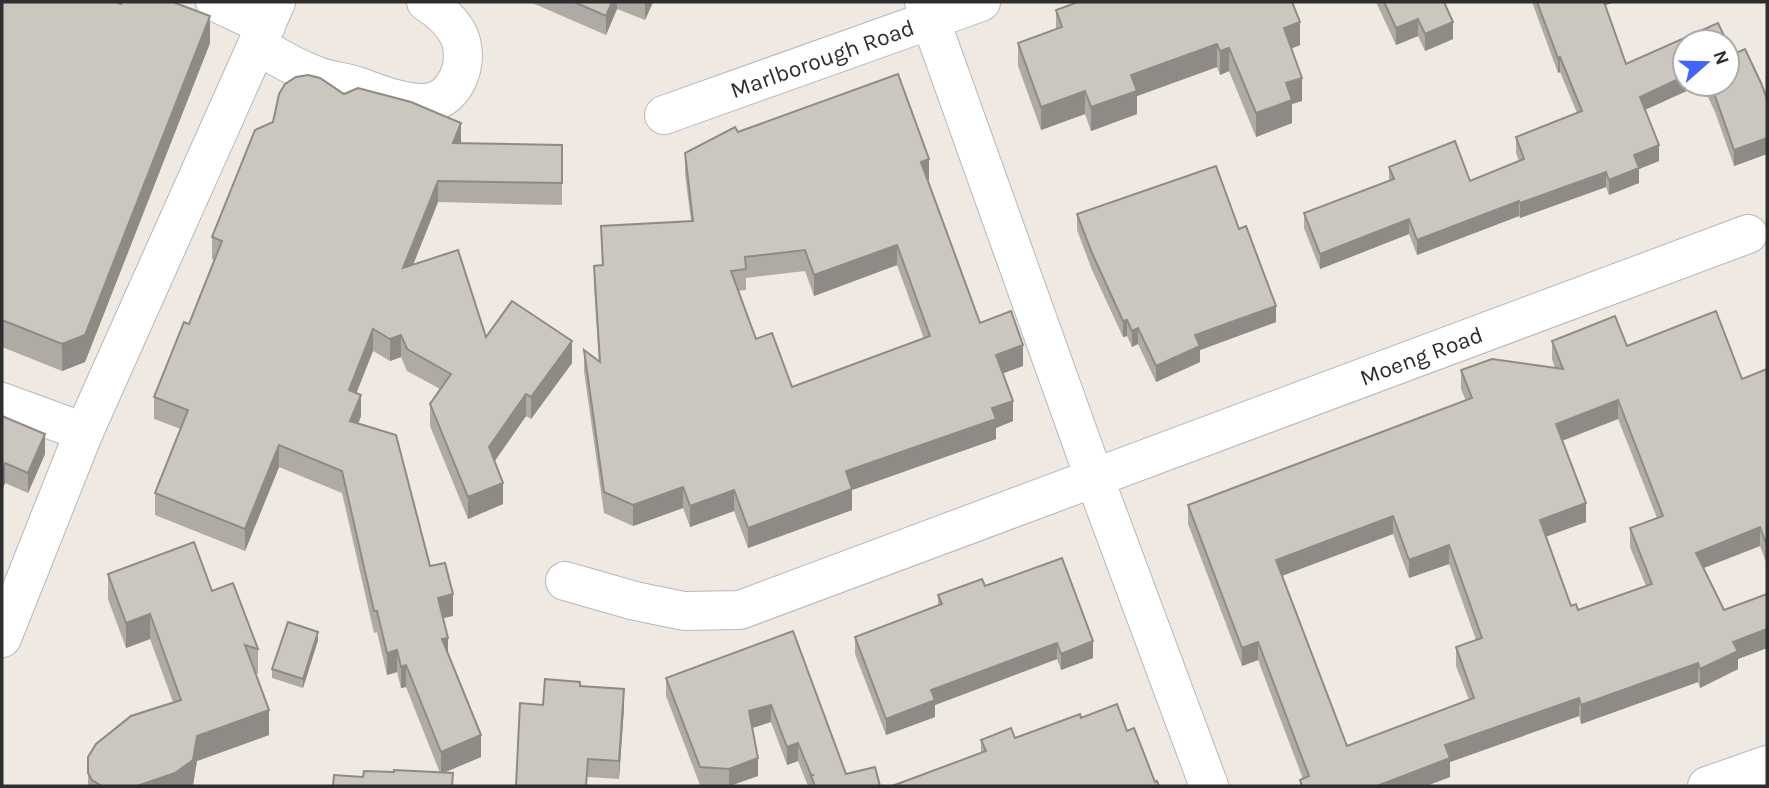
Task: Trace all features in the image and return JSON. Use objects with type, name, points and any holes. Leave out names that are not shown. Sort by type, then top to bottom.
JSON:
[{"type":"street","points":[[215,2],[266,24],[287,64],[322,78],[422,104],[442,97],[454,88],[460,73],[463,51],[457,33],[436,9],[426,2]]},
{"type":"street","name":"Marlborough Road","points":[[664,115],[927,12],[981,2]]},
{"type":"street","points":[[927,12],[1094,477],[1209,786]]},
{"type":"street","points":[[2,638],[84,432],[266,24]]},
{"type":"street","name":"Moeng Road","points":[[565,581],[635,601],[684,611],[740,610],[1748,234]]},
{"type":"street","points":[[2,402],[84,432]]},
{"type":"street","points":[[1707,786],[1767,765]]},
{"type":"building","points":[[2,2],[173,2],[210,16],[85,335],[62,344],[2,320]]},
{"type":"building","points":[[574,2],[612,2],[606,16]]},
{"type":"building","points":[[1078,2],[1292,2],[1300,22],[1284,28],[1302,78],[1286,83],[1292,100],[1256,113],[1229,48],[1220,51],[1217,44],[1131,75],[1137,91],[1091,107],[1085,91],[1041,107],[1018,43],[1062,27],[1056,10]]},
{"type":"building","points":[[1384,2],[1444,2],[1453,22],[1425,34],[1418,19],[1396,28]]},
{"type":"building","points":[[1537,2],[1604,2],[1626,64],[1671,44],[1671,83],[1640,97],[1659,145],[1634,155],[1639,168],[1609,180],[1606,172],[1520,203],[1519,201],[1417,240],[1409,219],[1320,254],[1304,213],[1394,179],[1389,167],[1455,141],[1470,181],[1524,159],[1516,137],[1582,111],[1560,57],[1558,58]]},
{"type":"building","points":[[1718,23],[1720,28],[1707,28]]},
{"type":"building","points":[[1745,49],[1767,99],[1767,138],[1734,150],[1716,98],[1741,98],[1741,51]]},
{"type":"building","points":[[898,74],[929,159],[921,162],[980,323],[1011,311],[1023,345],[996,355],[1013,401],[992,408],[996,419],[846,471],[852,489],[748,528],[734,490],[690,506],[683,487],[633,505],[604,492],[584,350],[600,362],[594,266],[603,265],[601,226],[693,221],[685,153],[735,127],[738,132]],"holes":[[[897,245],[930,336],[792,387],[772,333],[756,339],[731,271],[746,269],[745,257],[805,250],[814,275]]]},
{"type":"building","points":[[308,75],[320,78],[344,94],[358,88],[411,102],[461,123],[453,143],[562,145],[562,183],[438,181],[403,268],[458,250],[486,337],[512,301],[572,341],[531,397],[526,394],[489,447],[503,483],[468,497],[430,404],[451,374],[407,349],[401,335],[390,339],[373,329],[349,390],[361,395],[350,421],[396,435],[430,566],[445,563],[453,594],[438,598],[448,638],[442,639],[481,735],[441,752],[406,665],[401,667],[397,650],[387,653],[377,611],[374,611],[342,471],[279,445],[245,529],[155,493],[188,410],[154,397],[184,322],[189,324],[222,241],[212,237],[255,130],[273,122],[279,94],[285,84],[296,77]]},
{"type":"building","points":[[1216,166],[1239,229],[1246,226],[1276,306],[1195,335],[1200,346],[1156,366],[1138,328],[1132,331],[1127,320],[1123,321],[1077,214]]},
{"type":"building","points":[[1716,311],[1742,379],[1767,369],[1767,546],[1760,527],[1696,553],[1724,610],[1767,594],[1767,629],[1733,642],[1738,651],[1700,669],[1698,663],[1581,705],[1579,698],[1445,745],[1450,758],[1377,786],[1302,786],[1300,780],[1309,776],[1258,642],[1242,648],[1188,505],[1472,398],[1461,370],[1492,359],[1563,369],[1552,341],[1615,316],[1627,346]],"holes":[[[1618,400],[1663,516],[1630,528],[1652,584],[1578,610],[1576,604],[1571,606],[1540,520],[1586,503],[1556,424]],[[1393,516],[1409,560],[1449,545],[1482,638],[1456,647],[1474,698],[1347,746],[1276,560]]]},
{"type":"building","points":[[2,416],[45,434],[28,473],[5,463],[2,471]]},
{"type":"building","points":[[194,542],[212,591],[233,583],[258,649],[245,645],[269,710],[197,736],[193,760],[175,773],[137,786],[102,786],[92,780],[88,773],[88,757],[96,744],[131,716],[181,700],[150,614],[126,623],[108,574]]},
{"type":"building","points":[[1062,558],[1093,641],[1061,654],[1057,643],[931,690],[935,700],[886,719],[855,637],[942,604],[938,595],[982,579],[985,586]]},
{"type":"building","points":[[288,622],[318,632],[303,679],[272,669]]},
{"type":"building","points":[[793,631],[846,774],[875,767],[880,786],[815,786],[811,776],[814,775],[811,775],[798,743],[787,747],[771,705],[749,711],[758,758],[729,769],[700,767],[666,678]]},
{"type":"building","points":[[545,679],[580,682],[580,686],[624,689],[619,761],[588,759],[586,786],[516,786],[520,703],[543,705]]},
{"type":"building","points":[[1117,704],[1127,731],[1134,728],[1159,786],[892,786],[986,751],[981,740],[1011,728],[1015,738],[1080,714],[1081,718]]},
{"type":"building","points":[[364,771],[453,773],[452,786],[333,786],[334,775],[363,777]]}]
